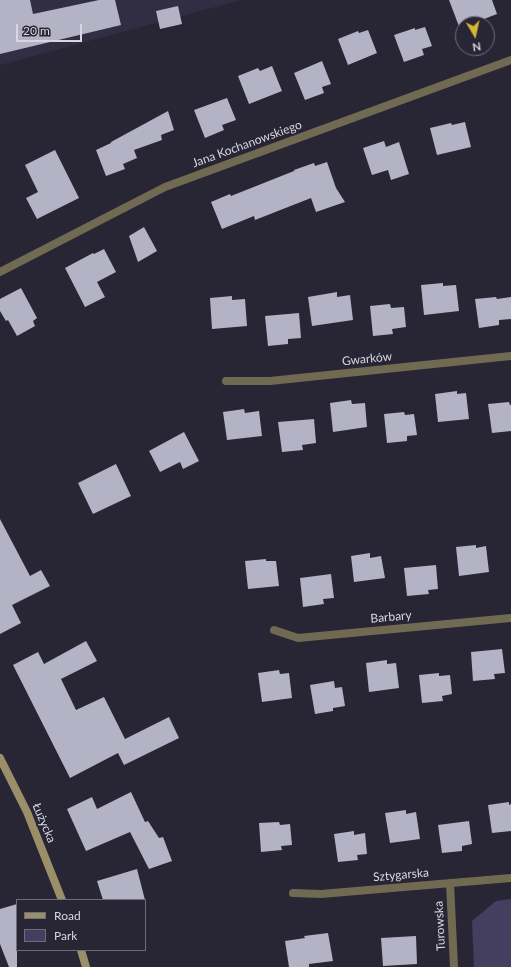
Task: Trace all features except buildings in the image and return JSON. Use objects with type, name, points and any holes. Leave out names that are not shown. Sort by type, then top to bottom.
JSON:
[{"type":"main road","name":"Łużycka","points":[[0,758],[28,812],[62,899]]},
{"type":"main road","points":[[81,951],[86,967]]},
{"type":"street","name":"Jana Kochanowskiego","points":[[0,272],[165,187],[511,60]]},
{"type":"street","name":"Gwarków","points":[[226,380],[270,381],[511,356]]},
{"type":"street","name":"Barbary","points":[[274,630],[298,638],[511,618]]},
{"type":"street","name":"Sztygarska","points":[[293,893],[321,894],[511,878]]},
{"type":"street","name":"Turowska","points":[[450,883],[454,967]]},
{"type":"shaded area","points":[[0,0],[241,0],[0,65]]},
{"type":"green space","points":[[511,899],[511,967],[474,967],[472,921],[496,901]]}]
